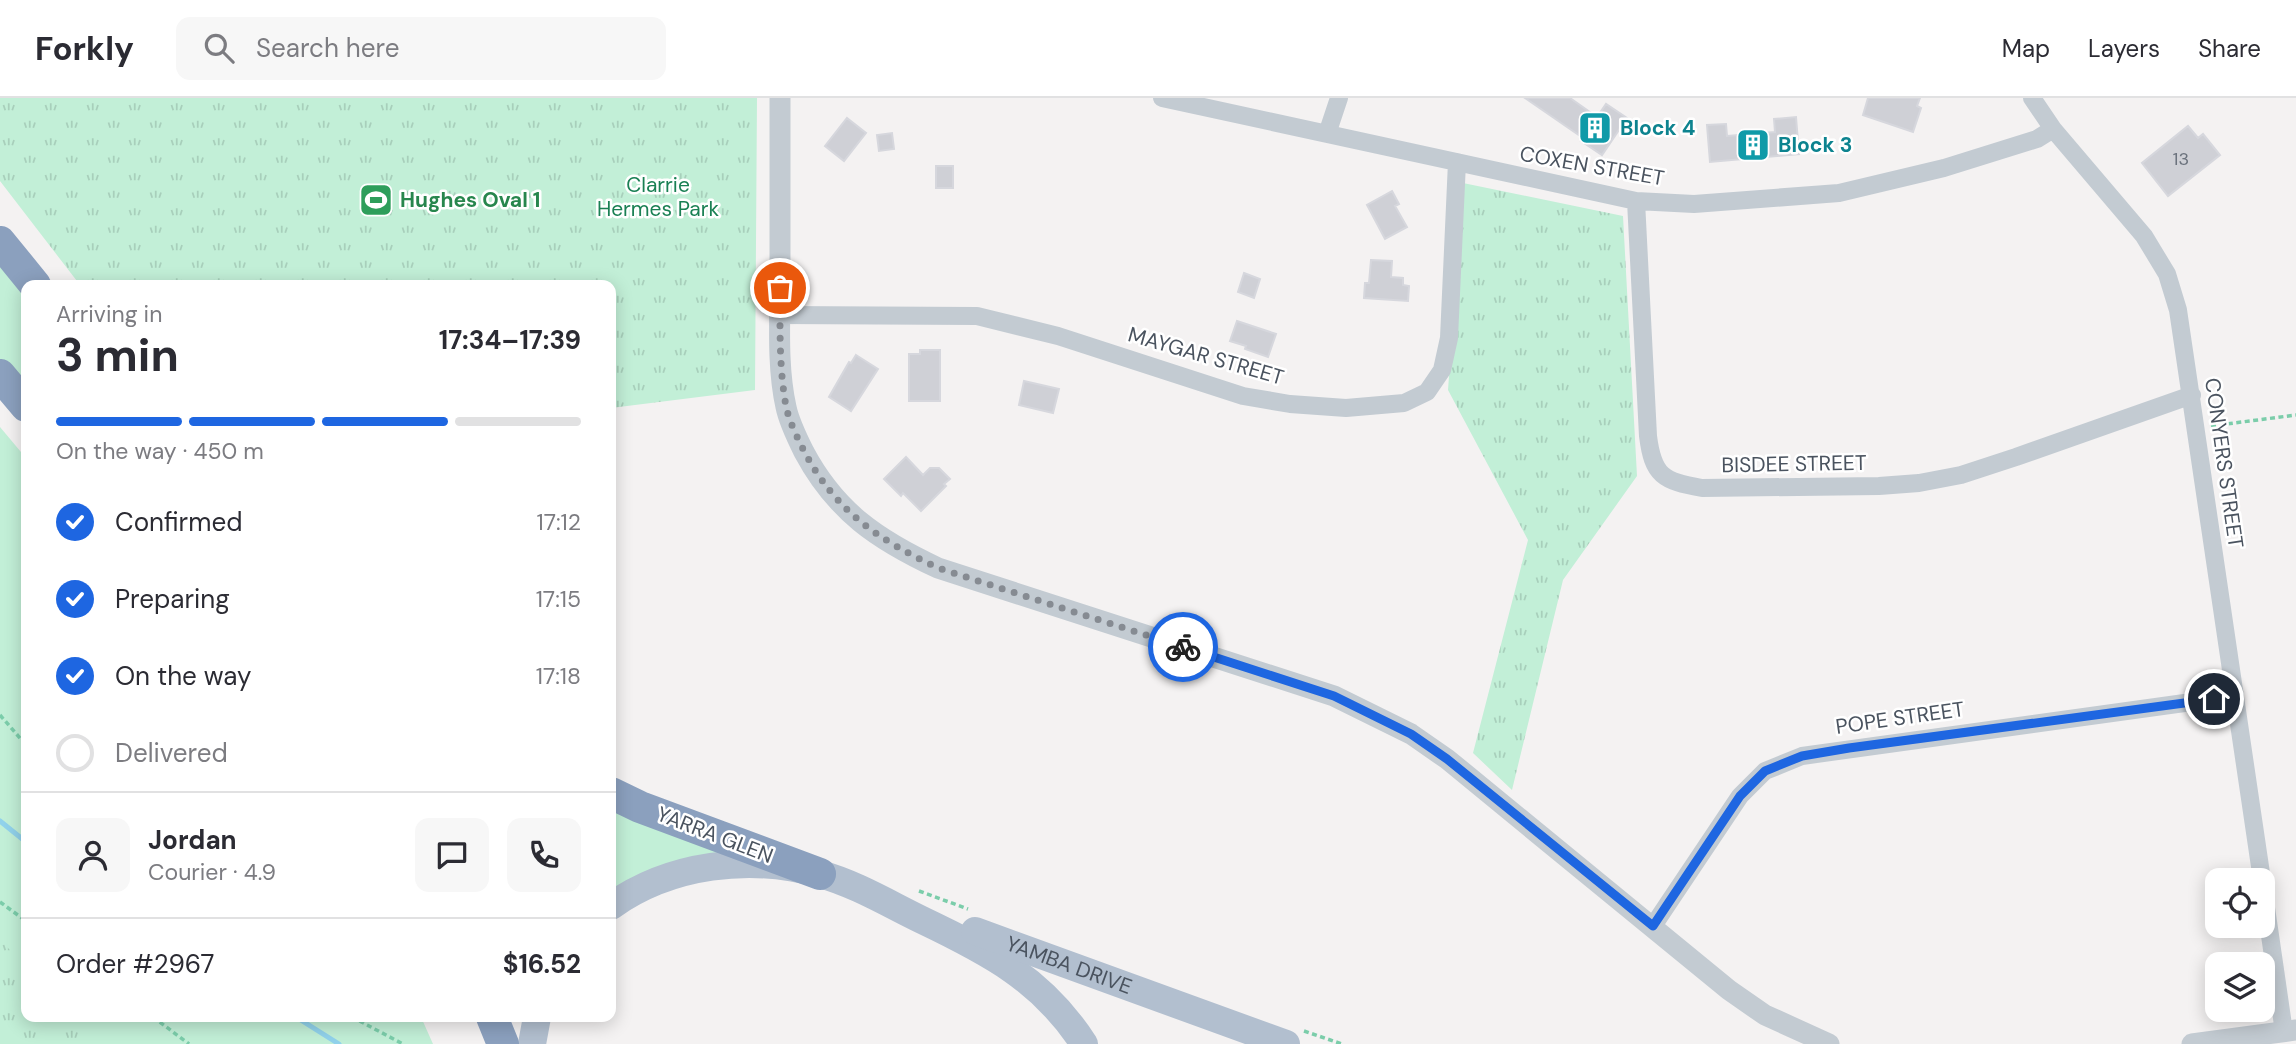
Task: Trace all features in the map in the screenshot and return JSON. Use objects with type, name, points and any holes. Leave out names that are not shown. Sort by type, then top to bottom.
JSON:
[{"type":"highway","points":[[0,242],[31,280]]},
{"type":"highway","points":[[0,375],[21,400]]},
{"type":"highway","name":"YARRA GLEN","points":[[616,795],[640,807],[820,874]]},
{"type":"highway","points":[[482,1022],[489,1044]]},
{"type":"highway","points":[[494,1022],[503,1044]]},
{"type":"main road","points":[[616,903],[657,880],[714,867],[761,866],[820,874],[851,885],[1002,961],[1051,1001],[1084,1044]]},
{"type":"main road","name":"YAMBA DRIVE","points":[[851,885],[1286,1044]]},
{"type":"main road","points":[[532,1044],[536,1022]]},
{"type":"street","points":[[780,98],[780,316],[786,408],[798,441],[822,482],[867,528],[900,550],[938,568],[1334,696],[1411,734],[1447,759],[1729,990],[1765,1016],[1829,1044]]},
{"type":"street","name":"COXEN STREET","points":[[1162,98],[1636,201],[1694,204],[1839,193],[1944,168],[2037,139],[2053,129]]},
{"type":"street","points":[[1327,134],[1339,98]]},
{"type":"street","name":"CONYERS STREET","points":[[2032,98],[2053,129],[2144,236],[2166,274],[2178,310],[2260,868]]},
{"type":"street","name":"MAYGAR STREET","points":[[780,316],[977,316],[1058,336],[1243,396],[1290,404],[1346,408],[1404,403],[1427,392],[1442,370],[1449,338],[1457,162]]},
{"type":"street","name":"BISDEE STREET","points":[[1636,201],[1652,461],[1662,474],[1680,484],[1702,488],[1919,483],[1961,475],[2017,457],[2192,395]]},
{"type":"street","name":"POPE STREET","points":[[1653,926],[1740,796],[1765,771],[1802,756],[2235,696]]},
{"type":"street","points":[[2192,1044],[2290,1031],[2273,938]]},
{"type":"path","points":[[2196,428],[2296,415]]},
{"type":"path","points":[[0,715],[21,739]]},
{"type":"path","points":[[0,902],[21,917]]},
{"type":"path","points":[[160,1022],[189,1044]]},
{"type":"path","points":[[361,1022],[403,1044]]},
{"type":"green space","name":"Clarrie Hermes Park","points":[[0,98],[757,98],[755,390],[616,407],[616,280],[76,280],[0,181]]},
{"type":"green space","points":[[1463,183],[1623,216],[1637,476],[1563,580],[1512,790],[1473,753],[1528,540],[1448,390]]},
{"type":"green space","points":[[0,259],[21,286],[21,387],[0,361]]},
{"type":"green space","points":[[0,427],[21,452],[21,1022],[423,1022],[433,1044],[0,1044]]},
{"type":"green space","points":[[616,808],[744,859],[616,899]]},
{"type":"green space","points":[[0,940],[21,961],[21,1022],[78,1022],[98,1044],[0,1044]]},
{"type":"building","name":"Block 4","points":[[1525,98],[1570,98],[1597,117],[1606,104],[1627,118],[1602,155],[1581,141],[1583,138]]},
{"type":"building","points":[[1868,98],[1920,98],[1917,106],[1921,108],[1913,132],[1863,115]]},
{"type":"building","name":"Block 3","points":[[1796,117],[1799,154],[1710,162],[1707,125],[1726,124],[1727,136],[1775,132],[1774,119]]},
{"type":"building","points":[[847,118],[866,133],[844,161],[825,146]]},
{"type":"building","points":[[2188,126],[2198,138],[2203,134],[2220,155],[2168,196],[2142,163]]},
{"type":"building","points":[[892,133],[894,149],[879,151],[877,135]]},
{"type":"building","points":[[936,166],[953,166],[953,188],[936,188]]},
{"type":"building","points":[[1392,191],[1399,204],[1395,206],[1407,227],[1385,239],[1367,205]]},
{"type":"building","points":[[1371,260],[1392,261],[1391,277],[1403,278],[1403,285],[1409,286],[1408,301],[1364,298],[1365,283],[1369,283]]},
{"type":"building","points":[[1244,273],[1260,279],[1254,298],[1238,292]]},
{"type":"building","points":[[1237,321],[1276,334],[1268,357],[1230,341]]},
{"type":"building","points":[[920,350],[940,350],[940,401],[909,401],[909,354],[920,354]]},
{"type":"building","points":[[856,355],[878,369],[851,411],[829,397],[849,362],[851,363]]},
{"type":"building","points":[[1024,381],[1059,389],[1053,413],[1019,405]]},
{"type":"building","points":[[906,457],[923,475],[930,468],[939,468],[950,479],[921,511],[884,479]]},
{"type":"waterway","points":[[0,821],[21,838]]},
{"type":"waterway","points":[[304,1022],[339,1044]]},
{"type":"way so far","points":[[780,288],[786,408],[798,441],[815,472],[837,500],[867,528],[900,550],[938,568],[1183,647]]},
{"type":"place","name":"Block 4","points":[[1595,128]]},
{"type":"place","name":"Block 3","points":[[1753,145]]},
{"type":"place","name":"Hughes Oval 1","points":[[376,200]]},
{"type":"route","points":[[1183,647],[1334,696],[1411,734],[1447,759],[1653,926],[1740,796],[1765,771],[1802,756],[2214,699]]}]
